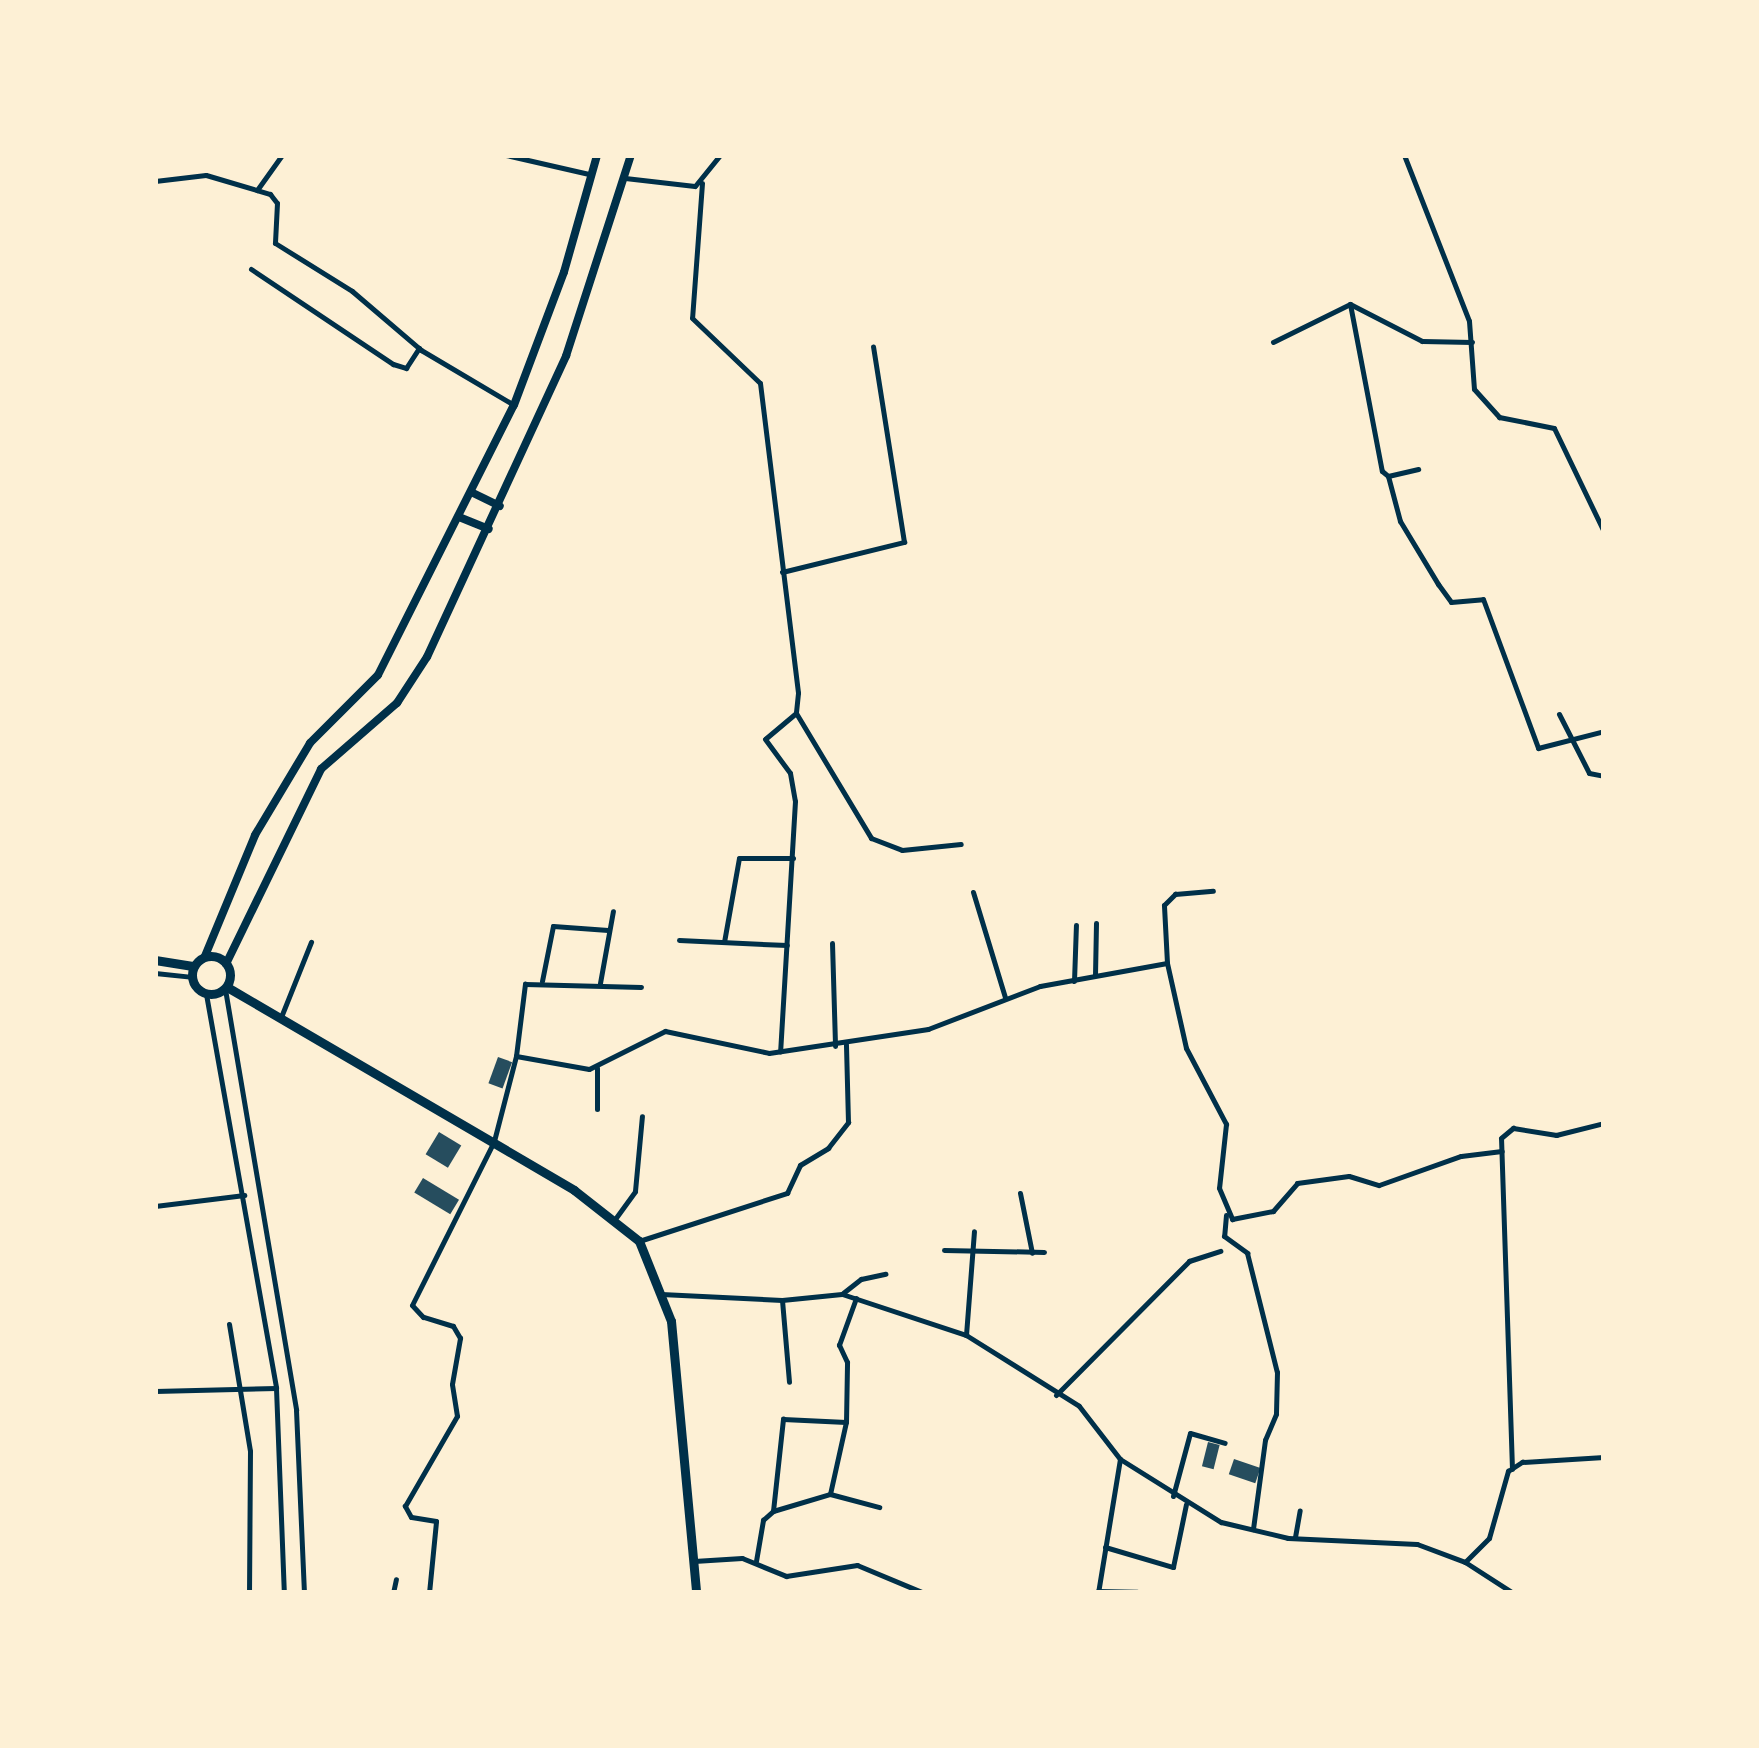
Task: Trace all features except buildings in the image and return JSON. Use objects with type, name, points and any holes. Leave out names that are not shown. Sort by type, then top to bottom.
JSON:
[{"type":"main road","points":[[192,971],[205,956],[224,900],[291,771],[335,715],[378,676],[514,406],[564,272],[597,155]]},
{"type":"main road","points":[[226,988],[226,964],[322,769],[406,690],[489,529],[566,356],[631,155]]},
{"type":"main road","points":[[471,492],[500,506]]},
{"type":"main road","points":[[458,517],[489,529]]},
{"type":"main road","points":[[205,956],[226,964]]},
{"type":"main road","points":[[155,960],[192,971],[206,994],[226,988],[494,1141],[615,1218],[639,1241],[672,1320],[696,1593]]},
{"type":"street","points":[[257,190],[282,155]]},
{"type":"street","points":[[506,155],[590,174]]},
{"type":"street","points":[[720,155],[702,183],[692,318],[760,382],[796,713],[870,838],[902,850],[962,844]]},
{"type":"street","points":[[1404,155],[1465,309],[1479,398],[1499,417],[1554,428],[1604,532]]},
{"type":"street","points":[[155,181],[206,175],[257,190],[276,203],[275,244],[352,290],[420,348],[514,406]]},
{"type":"street","points":[[624,178],[667,186],[702,183]]},
{"type":"street","points":[[251,269],[393,364],[406,368],[420,348]]},
{"type":"street","points":[[1350,304],[1422,340],[1472,342]]},
{"type":"street","points":[[1273,342],[1350,304]]},
{"type":"street","points":[[1350,304],[1400,521],[1452,602],[1484,599],[1538,748],[1604,731]]},
{"type":"street","points":[[782,572],[904,542],[873,346]]},
{"type":"street","points":[[1388,476],[1418,469]]},
{"type":"street","points":[[780,1052],[794,786],[765,739],[796,713]]},
{"type":"street","points":[[1559,714],[1589,773],[1604,776]]},
{"type":"street","points":[[724,942],[739,858],[793,858]]},
{"type":"street","points":[[973,892],[1005,997]]},
{"type":"street","points":[[1212,892],[1175,894],[1164,905],[1167,963],[1186,1048],[1226,1124],[1218,1153],[1226,1215],[1224,1236],[1248,1252],[1277,1372],[1276,1414],[1265,1440],[1254,1528]]},
{"type":"street","points":[[600,983],[612,911]]},
{"type":"street","points":[[1095,976],[1096,923]]},
{"type":"street","points":[[1074,980],[1076,925]]},
{"type":"street","points":[[542,982],[554,926],[608,930]]},
{"type":"street","points":[[679,940],[787,945]]},
{"type":"street","points":[[280,1020],[311,942]]},
{"type":"street","points":[[832,943],[835,1046]]},
{"type":"street","points":[[516,1056],[598,1068],[665,1031],[746,1052],[835,1046],[928,1029],[1005,997],[1167,963]]},
{"type":"street","points":[[155,973],[192,971]]},
{"type":"street","points":[[428,1593],[436,1521],[411,1517],[404,1506],[457,1416],[452,1384],[460,1338],[453,1326],[423,1318],[412,1305],[494,1141],[516,1056],[525,984],[641,987]]},
{"type":"street","points":[[226,988],[296,1410],[304,1593]]},
{"type":"street","points":[[206,994],[276,1388],[284,1593]]},
{"type":"street","points":[[639,1241],[787,1193],[800,1165],[828,1148],[848,1122],[846,1044]]},
{"type":"street","points":[[597,1109],[598,1068]]},
{"type":"street","points":[[615,1218],[635,1191],[642,1116]]},
{"type":"street","points":[[1465,1562],[1489,1538],[1501,1483],[1512,1468],[1502,1151],[1508,1130],[1556,1134],[1604,1123]]},
{"type":"street","points":[[1226,1215],[1273,1211],[1297,1183],[1349,1176],[1378,1186],[1461,1156],[1502,1151]]},
{"type":"street","points":[[1020,1193],[1032,1253]]},
{"type":"street","points":[[155,1206],[244,1195]]},
{"type":"street","points":[[966,1335],[974,1231]]},
{"type":"street","points":[[944,1250],[1044,1252]]},
{"type":"street","points":[[1056,1395],[1188,1261],[1220,1250]]},
{"type":"street","points":[[842,1294],[861,1279],[885,1274]]},
{"type":"street","points":[[661,1294],[782,1300],[842,1294],[966,1335],[1097,1424],[1120,1459],[1186,1504],[1294,1538],[1417,1544],[1465,1562],[1512,1593]]},
{"type":"street","points":[[830,1494],[846,1422],[847,1362],[840,1345],[856,1298]]},
{"type":"street","points":[[782,1300],[789,1382]]},
{"type":"street","points":[[228,1324],[250,1452],[249,1593]]},
{"type":"street","points":[[155,1390],[276,1388]]},
{"type":"street","points":[[772,1511],[784,1418],[846,1422]]},
{"type":"street","points":[[1173,1496],[1190,1433],[1225,1444]]},
{"type":"street","points":[[1512,1468],[1604,1457]]},
{"type":"street","points":[[1120,1459],[1098,1592],[1137,1592]]},
{"type":"street","points":[[756,1561],[763,1520],[772,1511],[830,1494],[880,1507]]},
{"type":"street","points":[[1105,1547],[1173,1567],[1186,1504]]},
{"type":"street","points":[[1294,1538],[1300,1510]]},
{"type":"street","points":[[694,1560],[756,1561],[786,1576],[841,1565],[870,1567],[924,1593]]},
{"type":"street","points":[[393,1593],[396,1580]]}]
